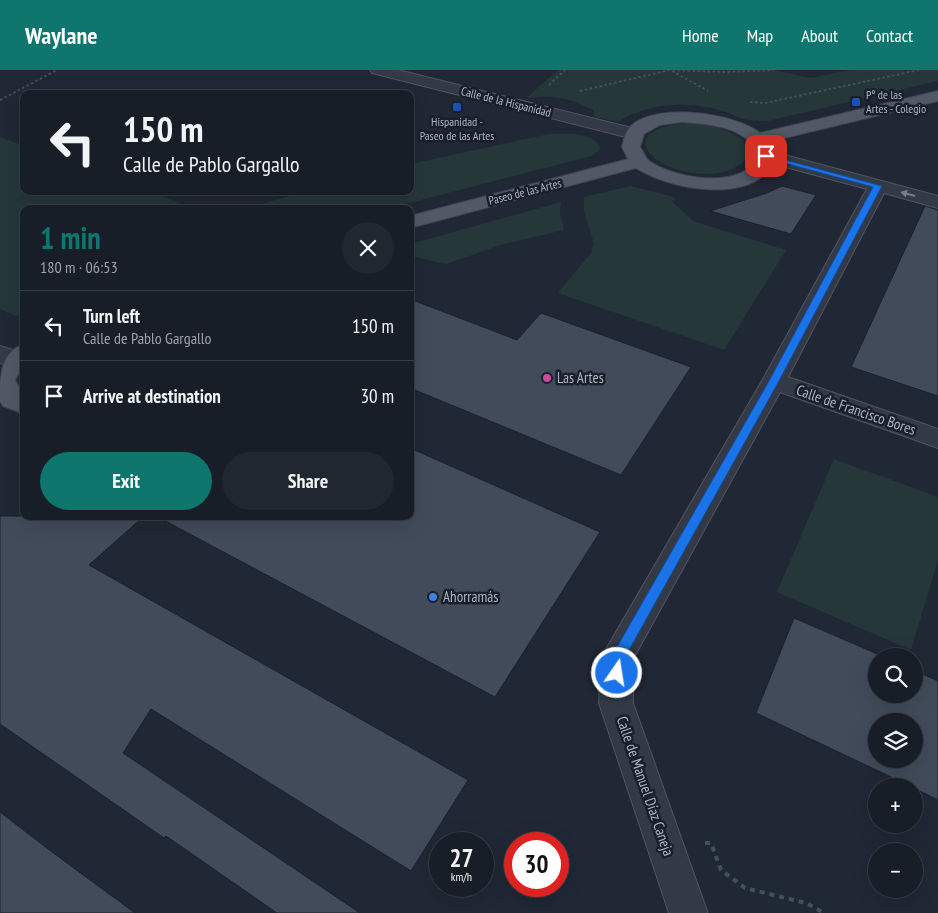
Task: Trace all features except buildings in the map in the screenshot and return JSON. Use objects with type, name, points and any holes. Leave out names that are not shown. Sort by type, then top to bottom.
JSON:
[{"type":"main road","points":[[762,148],[938,96]]},
{"type":"main road","points":[[682,117],[710,119],[740,128],[762,148],[759,170],[738,181],[709,184],[680,181],[656,173],[639,162],[631,147],[634,134],[644,126],[660,120],[682,117]]},
{"type":"main road","name":"Paseo de las Artes","points":[[414,221],[639,162]]},
{"type":"main road","points":[[12,404],[3,380],[13,355]]},
{"type":"street","name":"Calle de la Hispanidad","points":[[378,70],[634,134]]},
{"type":"street","points":[[762,148],[878,186],[938,202]]},
{"type":"street","name":"Calle de Manuel Díaz Caneja","points":[[688,912],[616,703],[617,658],[774,381],[878,186]]},
{"type":"street","name":"Calle de Francisco Bores","points":[[774,381],[938,439]]},
{"type":"path","points":[[0,100],[57,70]]},
{"type":"path","points":[[576,91],[586,91],[670,70],[724,72],[774,70]]},
{"type":"path","points":[[670,70],[721,99],[765,104],[918,70]]},
{"type":"path","points":[[710,119],[721,99]]},
{"type":"path","points":[[664,841],[711,843],[721,870],[745,888],[806,903],[824,913]]},
{"type":"shaded area","points":[[558,70],[774,70],[811,78],[849,70],[938,70],[938,81],[768,121],[748,120],[719,110],[703,107],[677,105],[640,111],[618,122],[595,117],[593,110],[561,98],[526,98]]},
{"type":"shaded area","points":[[688,123],[711,126],[733,134],[747,146],[747,158],[728,171],[698,174],[678,170],[662,163],[650,154],[645,144],[649,135],[662,128]]},
{"type":"shaded area","points":[[549,134],[578,134],[586,136],[597,143],[600,149],[592,156],[402,205],[258,205],[293,195],[414,195],[414,163]]},
{"type":"shaded area","points":[[0,137],[20,144],[20,195],[158,195],[185,205],[20,205],[20,314],[16,316],[0,309]]},
{"type":"shaded area","points":[[630,186],[674,197],[676,200],[672,201],[693,221],[786,250],[724,350],[558,293],[591,253],[594,244],[584,211],[584,197]]},
{"type":"shaded area","points":[[561,202],[560,213],[564,230],[501,245],[446,264],[414,257],[414,243]]},
{"type":"shaded area","points":[[834,459],[938,497],[938,560],[912,648],[906,648],[777,592]]},
{"type":"place","name":"Pº de las Artes - Colegio","points":[[856,102]]},
{"type":"place","name":"Hispanidad - Paseo de las Artes","points":[[457,107]]},
{"type":"place","name":"Las Artes","points":[[547,378]]},
{"type":"place","name":"Ahorramás","points":[[433,597]]},
{"type":"route","points":[[617,673],[617,658],[774,381],[878,186],[766,156]]}]
